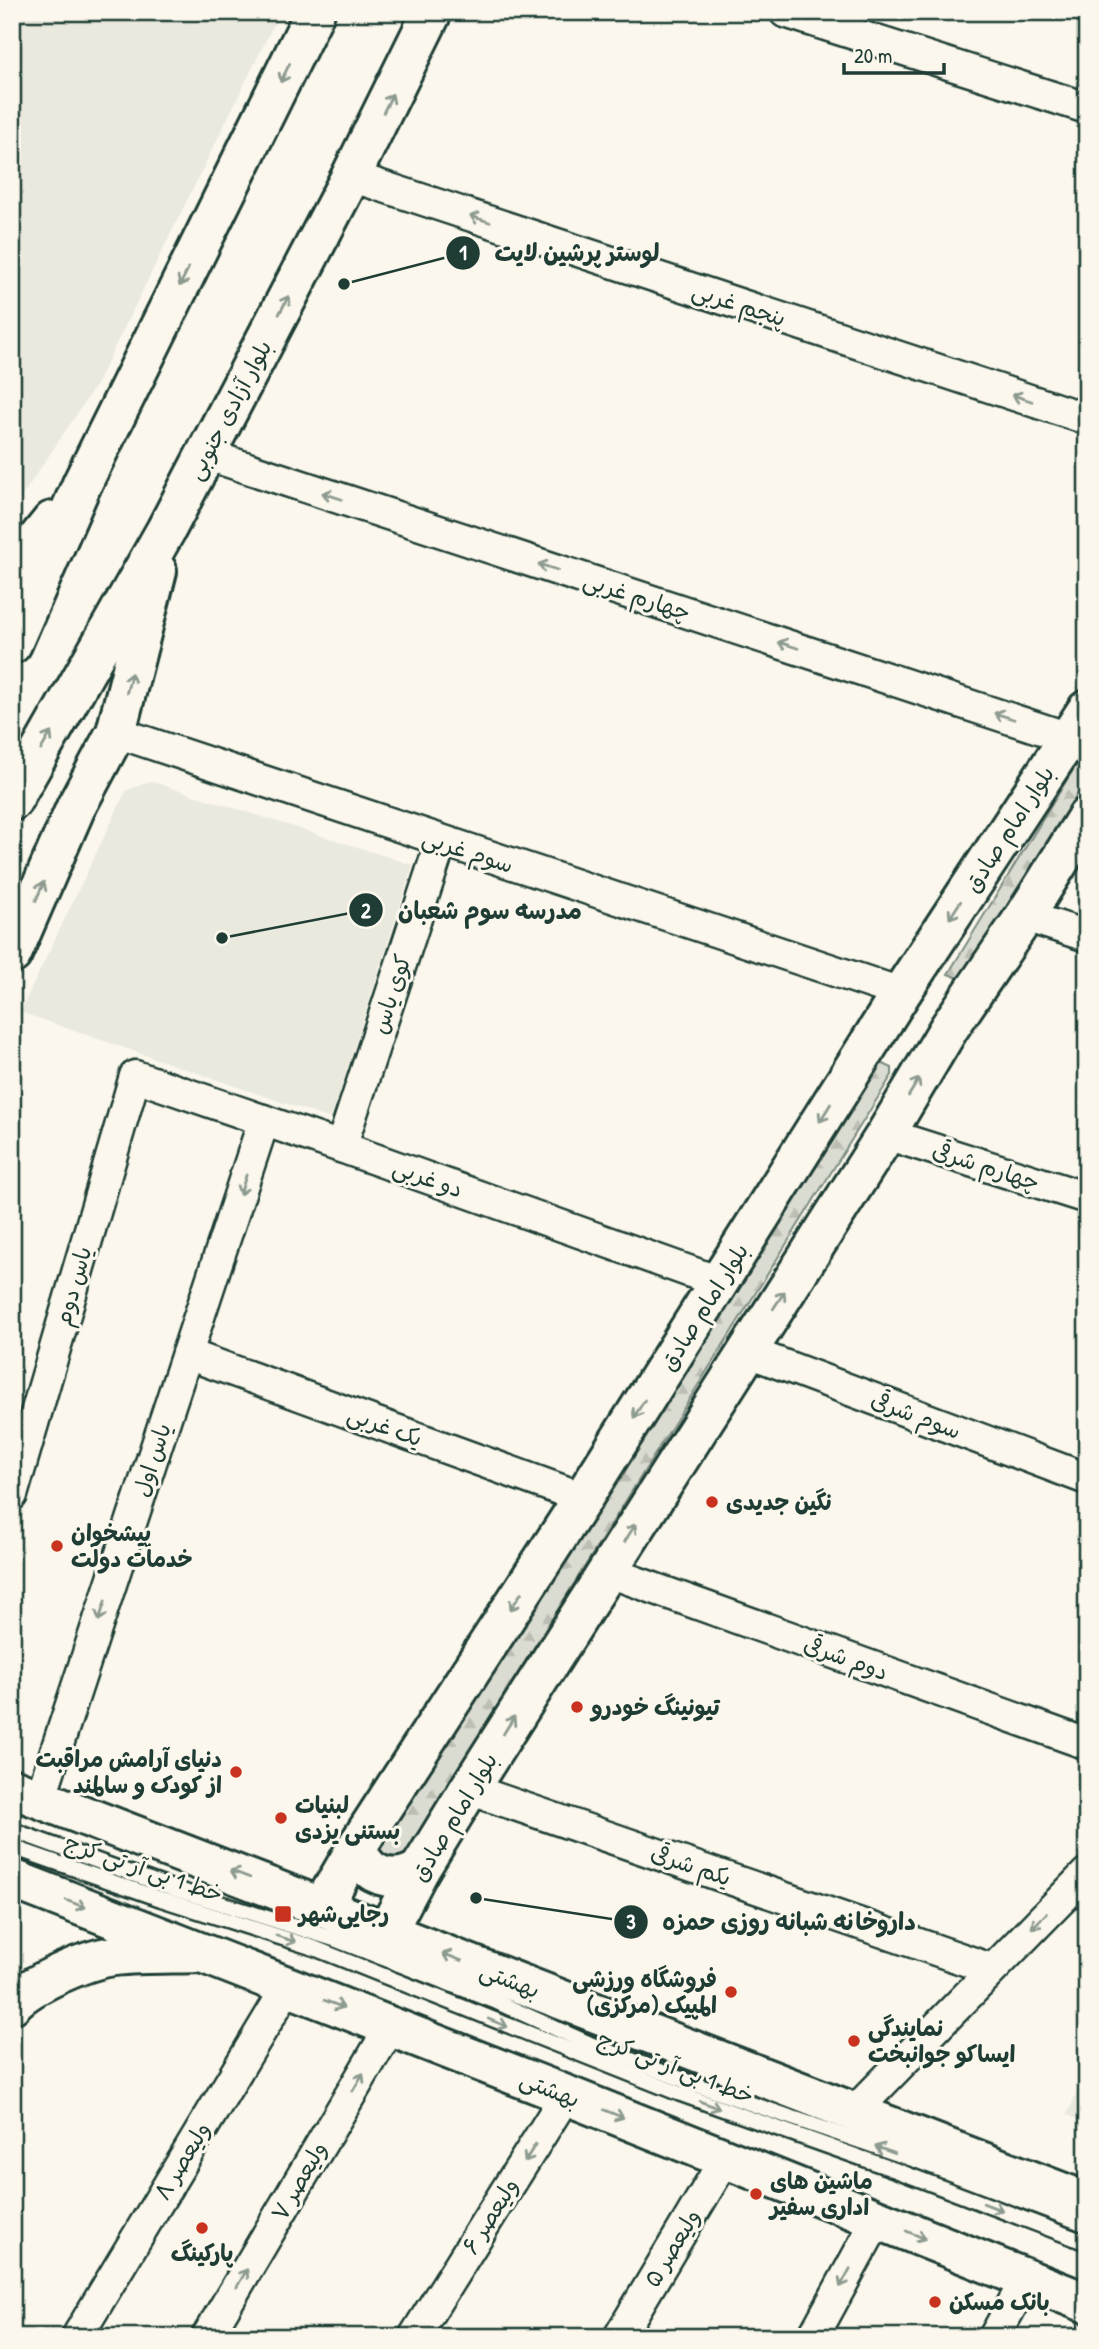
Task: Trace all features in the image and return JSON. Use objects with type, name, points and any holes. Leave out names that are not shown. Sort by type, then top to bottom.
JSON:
[{"type":"main road","points":[[12,644],[82,484],[315,12]]},
{"type":"main road","name":"بلوار آزادی جنوبی","points":[[12,801],[166,530],[352,176],[432,12]]},
{"type":"main road","points":[[12,571],[82,484]]},
{"type":"main road","points":[[12,954],[76,807],[117,733],[166,530]]},
{"type":"main road","name":"بلوار امام صادق","points":[[323,1905],[358,1845],[583,1498],[901,993],[1078,724]]},
{"type":"main road","name":"بلوار امام صادق","points":[[387,1931],[420,1869],[469,1789],[886,1134],[949,1028],[1025,916],[1087,817]]},
{"type":"main road","points":[[901,993],[949,1028]]},
{"type":"main road","name":"بهشتى","points":[[26,1793],[323,1905],[852,2114],[1087,2202]]},
{"type":"main road","points":[[358,1845],[363,1863],[380,1874],[400,1879],[420,1869]]},
{"type":"main road","name":"بهشتی","points":[[12,1879],[566,2095],[1087,2303]]},
{"type":"main road","points":[[12,2004],[46,1981],[76,1967],[111,1956],[201,1953]]},
{"type":"street","points":[[785,12],[1087,108]]},
{"type":"street","name":"پنجم غربی","points":[[352,176],[1087,419]]},
{"type":"street","name":"چهارم غربی","points":[[205,454],[1078,724]]},
{"type":"street","name":"سوم غربی","points":[[117,733],[901,993]]},
{"type":"street","name":"کوی یاس","points":[[341,1147],[442,842]]},
{"type":"street","points":[[1025,916],[1087,936]]},
{"type":"street","name":"دو غربی","points":[[135,1076],[719,1282]]},
{"type":"street","name":"یاس دوم","points":[[12,1495],[135,1076]]},
{"type":"street","name":"یاس اول","points":[[26,1793],[187,1354],[264,1120]]},
{"type":"street","name":"چهارم شرقی","points":[[886,1134],[1087,1198]]},
{"type":"street","name":"سوم شرقی","points":[[746,1351],[1087,1479]]},
{"type":"street","name":"یک غربی","points":[[187,1354],[583,1498]]},
{"type":"street","name":"دوم شرقی","points":[[606,1571],[1087,1744]]},
{"type":"street","name":"یکم شرقی","points":[[469,1789],[992,1969]]},
{"type":"street","points":[[852,2114],[1087,1872]]},
{"type":"street","name":"ولیعصر ۸","points":[[77,2337],[288,1986]]},
{"type":"street","name":"ولیعصر ۷","points":[[208,2337],[391,2026]]},
{"type":"street","name":"ولیعصر ۶","points":[[414,2337],[566,2095]]},
{"type":"street","name":"ولیعصر ۵","points":[[619,2337],[725,2159]]},
{"type":"street","points":[[813,2337],[877,2220]]},
{"type":"street","points":[[994,2337],[1026,2280]]},
{"type":"lane","name":"خط 1 بی آر تی کرج","points":[[12,1830],[169,1887],[334,1939],[497,2002],[590,2044],[681,2079],[867,2143],[1087,2225]]},
{"type":"lane","name":"خط 1 بی آر تی کرج","points":[[12,1847],[314,1948],[678,2093],[898,2171],[1087,2243]]},
{"type":"shaded area","points":[[12,12],[280,12],[96,385],[12,511]]},
{"type":"shaded area","points":[[150,781],[413,865],[331,1119],[20,1012],[126,791]]},
{"type":"shaded area","points":[[1087,2069],[1087,2123],[1067,2115]]},
{"type":"green space","points":[[1087,747],[1087,779],[961,979],[948,974]]},
{"type":"green space","points":[[881,1063],[892,1068],[892,1075],[405,1854],[383,1858],[379,1848]]},
{"type":"place","name":"لوستر پرشين لايت","points":[[344,284]]},
{"type":"place","name":"مدرسه سوم شعبان","points":[[222,938]]},
{"type":"place","name":"نگین جدیدی","points":[[712,1502]]},
{"type":"place","name":"پیشخوان خدمات دولت","points":[[57,1546]]},
{"type":"place","name":"تیونینگ خودرو","points":[[577,1707]]},
{"type":"place","name":"دنیای آرامش مراقبت از کودک و سالمند","points":[[236,1772]]},
{"type":"place","name":"لبنیات بستنی یزدی","points":[[281,1818]]},
{"type":"place","name":"داروخانه شبانه روزی حمزه","points":[[476,1898]]},
{"type":"place","name":"رجایی‌شهر","points":[[283,1914]]},
{"type":"place","name":"فروشگاه ورزشی المپیک (مرکزی)","points":[[731,1992]]},
{"type":"place","name":"نمایندگی ایساکو جوانبخت","points":[[854,2041]]},
{"type":"place","name":"ماشین های اداری سفیر","points":[[756,2194]]},
{"type":"place","name":"پارکینگ","points":[[202,2228]]},
{"type":"place","name":"بانک مسکن","points":[[935,2302]]}]
